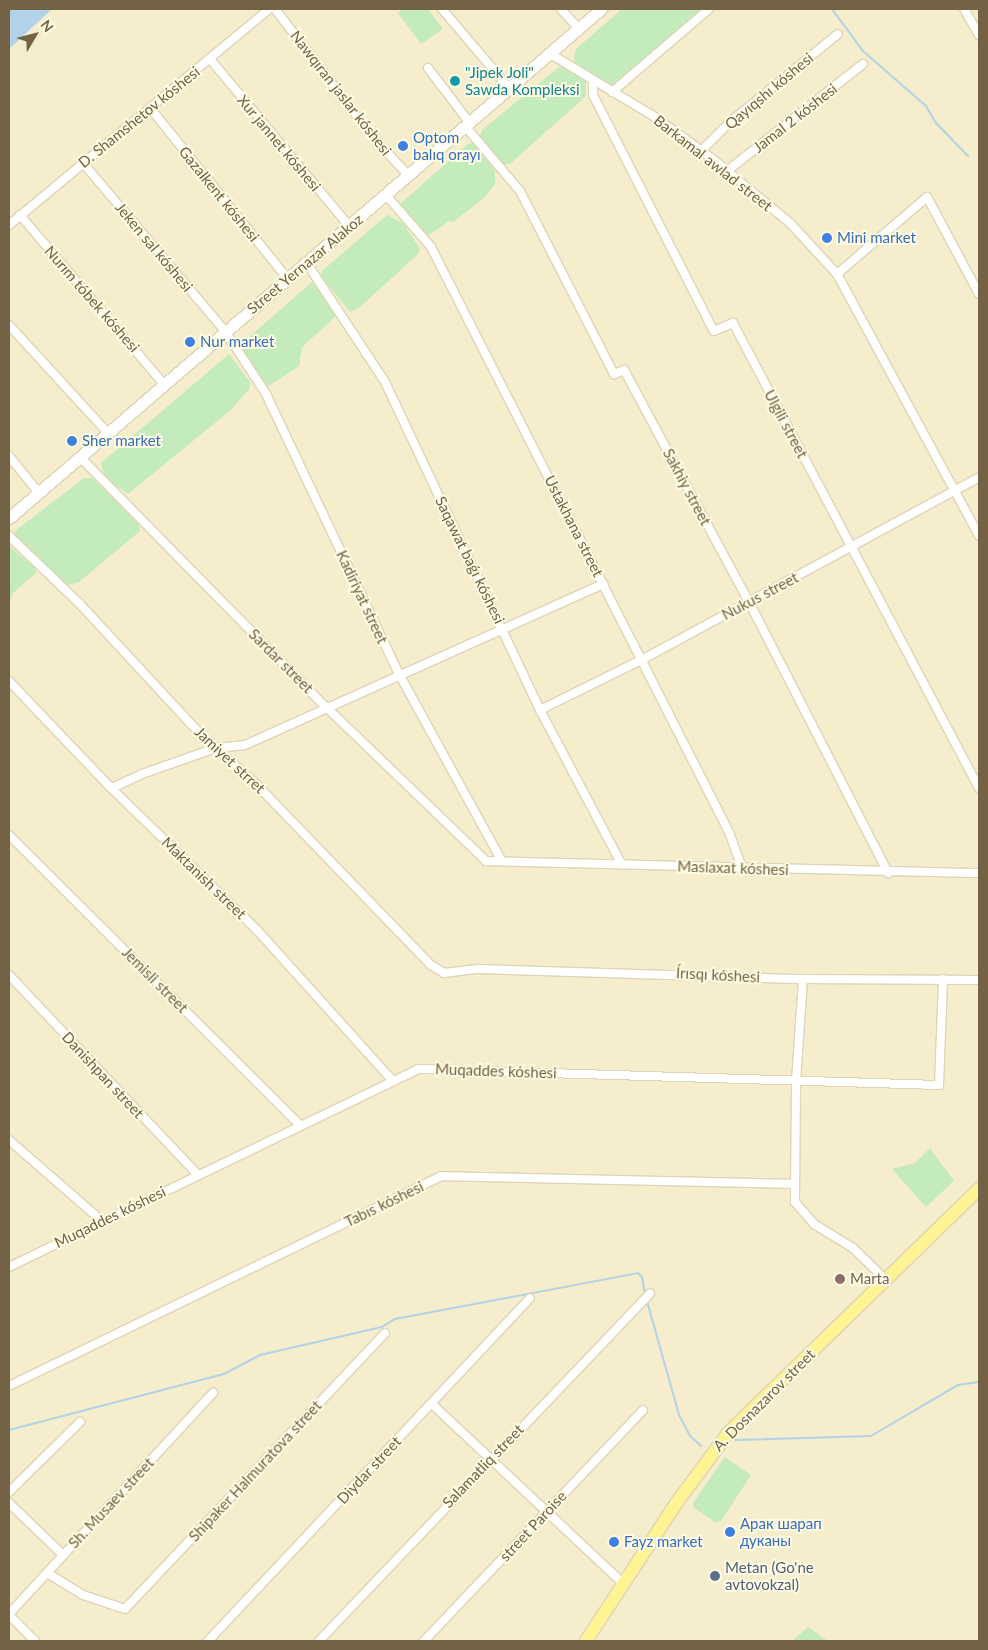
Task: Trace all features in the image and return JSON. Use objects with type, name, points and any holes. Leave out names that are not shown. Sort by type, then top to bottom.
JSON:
[{"type":"main road","name":"Street Yernazar Alakoz","points":[[9,518],[601,9]]},
{"type":"main road","name":"A. Dosnazarov street","points":[[586,1641],[717,1445],[979,1189]]},
{"type":"street","name":"D. Shamshetov kóshesi","points":[[9,225],[82,163],[151,109],[269,9]]},
{"type":"street","name":"Nawqıran jaslar kóshesi","points":[[275,9],[378,143],[409,176]]},
{"type":"street","points":[[442,9],[509,88]]},
{"type":"street","points":[[561,9],[578,28]]},
{"type":"street","points":[[612,92],[709,9]]},
{"type":"street","points":[[964,9],[979,35]]},
{"type":"street","name":"Qayıqshı kóshesi","points":[[701,151],[730,122],[838,34]]},
{"type":"street","name":"Barkamal awlad street","points":[[549,53],[656,117],[727,171],[791,224],[836,274],[979,536]]},
{"type":"street","name":"Xur jannet kóshesi","points":[[210,59],[349,226]]},
{"type":"street","name":"Jamal 2 kóshesi","points":[[727,171],[864,64]]},
{"type":"street","name":"Sakhiy street","points":[[428,68],[467,124],[520,191],[614,374],[624,370],[749,602],[888,873]]},
{"type":"street","name":"Ulgili street","points":[[593,81],[593,95],[714,331],[733,323],[979,788]]},
{"type":"street","name":"Gazalkent kóshesi","points":[[151,109],[287,278]]},
{"type":"street","name":"Jeken sal kóshesi","points":[[82,163],[225,331]]},
{"type":"street","name":"Ustakhana street","points":[[386,195],[431,247],[730,832],[742,868]]},
{"type":"street","points":[[836,274],[928,197],[979,294]]},
{"type":"street","name":"Nurım tóbek kóshesi","points":[[20,215],[164,384]]},
{"type":"street","name":"Saqawat baǵı kóshesi","points":[[306,262],[385,382],[503,628],[540,710],[622,865]]},
{"type":"street","points":[[9,326],[108,433]]},
{"type":"street","name":"Kadiriyat street","points":[[225,331],[266,394],[399,674],[502,862]]},
{"type":"street","points":[[9,456],[38,492]]},
{"type":"street","name":"Sardar street","points":[[80,457],[326,708],[486,861]]},
{"type":"street","name":"Nukus street","points":[[540,710],[643,659],[979,477]]},
{"type":"street","name":"Jamiyet strret","points":[[9,536],[79,603],[216,748],[256,784],[431,965],[444,973],[456,973]]},
{"type":"street","points":[[112,788],[142,774],[216,748],[245,745],[399,674],[604,584]]},
{"type":"street","name":"Maktanish street","points":[[9,680],[112,788],[257,930],[393,1081]]},
{"type":"street","name":"Jemisli street","points":[[9,835],[301,1126]]},
{"type":"street","name":"Maslaxat kóshesi","points":[[486,861],[888,873],[979,873]]},
{"type":"street","name":"Írısqı kóshesi","points":[[456,973],[478,969],[637,971],[803,979],[979,980]]},
{"type":"street","name":"Danishpan street","points":[[9,975],[198,1175]]},
{"type":"street","points":[[803,979],[796,1083],[795,1202],[803,1214],[853,1248],[886,1280]]},
{"type":"street","name":"Muqaddes kóshesi","points":[[9,1267],[418,1069],[440,1068],[796,1083],[939,1085],[943,979]]},
{"type":"street","points":[[9,1140],[102,1221]]},
{"type":"street","name":"Tabıs kóshesi","points":[[9,1386],[441,1176],[794,1184]]},
{"type":"street","name":"Salamatliq street","points":[[319,1641],[491,1457],[650,1294]]},
{"type":"street","name":"Diydar street","points":[[208,1641],[530,1298]]},
{"type":"street","name":"Shipaker Halmuratova street","points":[[47,1572],[83,1595],[125,1609],[385,1333]]},
{"type":"street","name":"Sh. Musaev street","points":[[9,1615],[213,1393]]},
{"type":"street","points":[[432,1404],[491,1457],[624,1584]]},
{"type":"street","name":"street Paroise","points":[[424,1641],[643,1410]]},
{"type":"street","points":[[9,1492],[80,1422]]},
{"type":"street","points":[[9,1503],[63,1555]]},
{"type":"street","points":[[9,1615],[35,1641]]},
{"type":"shaded area","points":[[9,9],[979,9],[979,1641],[9,1641]]},
{"type":"green space","points":[[403,9],[428,9],[443,29],[421,44],[398,13]]},
{"type":"green space","points":[[622,9],[701,9],[613,86],[575,62],[574,56],[577,48]]},
{"type":"green space","points":[[559,67],[567,68],[586,82],[586,96],[511,163],[502,166],[479,139],[482,130]]},
{"type":"green space","points":[[474,143],[495,171],[495,184],[485,197],[453,222],[449,221],[426,237],[400,204],[468,144]]},
{"type":"green space","points":[[387,215],[403,223],[420,249],[418,254],[360,307],[350,312],[321,276],[322,271]]},
{"type":"green space","points":[[312,282],[336,310],[335,317],[302,347],[299,366],[269,386],[264,385],[239,346]]},
{"type":"green space","points":[[229,354],[250,382],[249,389],[232,409],[128,494],[105,478],[101,463]]},
{"type":"green space","points":[[84,478],[92,478],[138,523],[140,531],[79,582],[64,586],[15,537],[15,531]]},
{"type":"green space","points":[[9,546],[35,568],[36,573],[13,593],[9,604]]},
{"type":"green space","points":[[930,1148],[954,1181],[926,1207],[892,1169],[915,1163]]},
{"type":"green space","points":[[725,1457],[751,1475],[721,1521],[715,1522],[694,1508],[693,1503]]},
{"type":"green space","points":[[808,1627],[828,1641],[792,1641]]},
{"type":"water","points":[[9,9],[52,9],[9,49]]},
{"type":"waterway","points":[[832,9],[863,51],[926,106],[936,123],[968,156]]},
{"type":"waterway","points":[[9,1430],[224,1374],[260,1355],[382,1327],[395,1319],[638,1273],[642,1277],[645,1294]]},
{"type":"waterway","points":[[647,1301],[679,1415],[690,1436],[701,1446]]},
{"type":"waterway","points":[[735,1440],[871,1436],[958,1385],[979,1382]]},
{"type":"place","name":"\"Jipek Joli\" Sawda Kompleksi","points":[[455,81]]},
{"type":"place","name":"Optom balıq orayı","points":[[403,146]]},
{"type":"place","name":"Mini market","points":[[827,238]]},
{"type":"place","name":"Nur market","points":[[190,342]]},
{"type":"place","name":"Sher market","points":[[72,441]]},
{"type":"place","name":"Marta","points":[[840,1279]]},
{"type":"place","name":"Арак шарап дуканы","points":[[730,1532]]},
{"type":"place","name":"Fayz market","points":[[614,1542]]},
{"type":"place","name":"Metan (Go'ne avtovokzal)","points":[[715,1576]]}]
